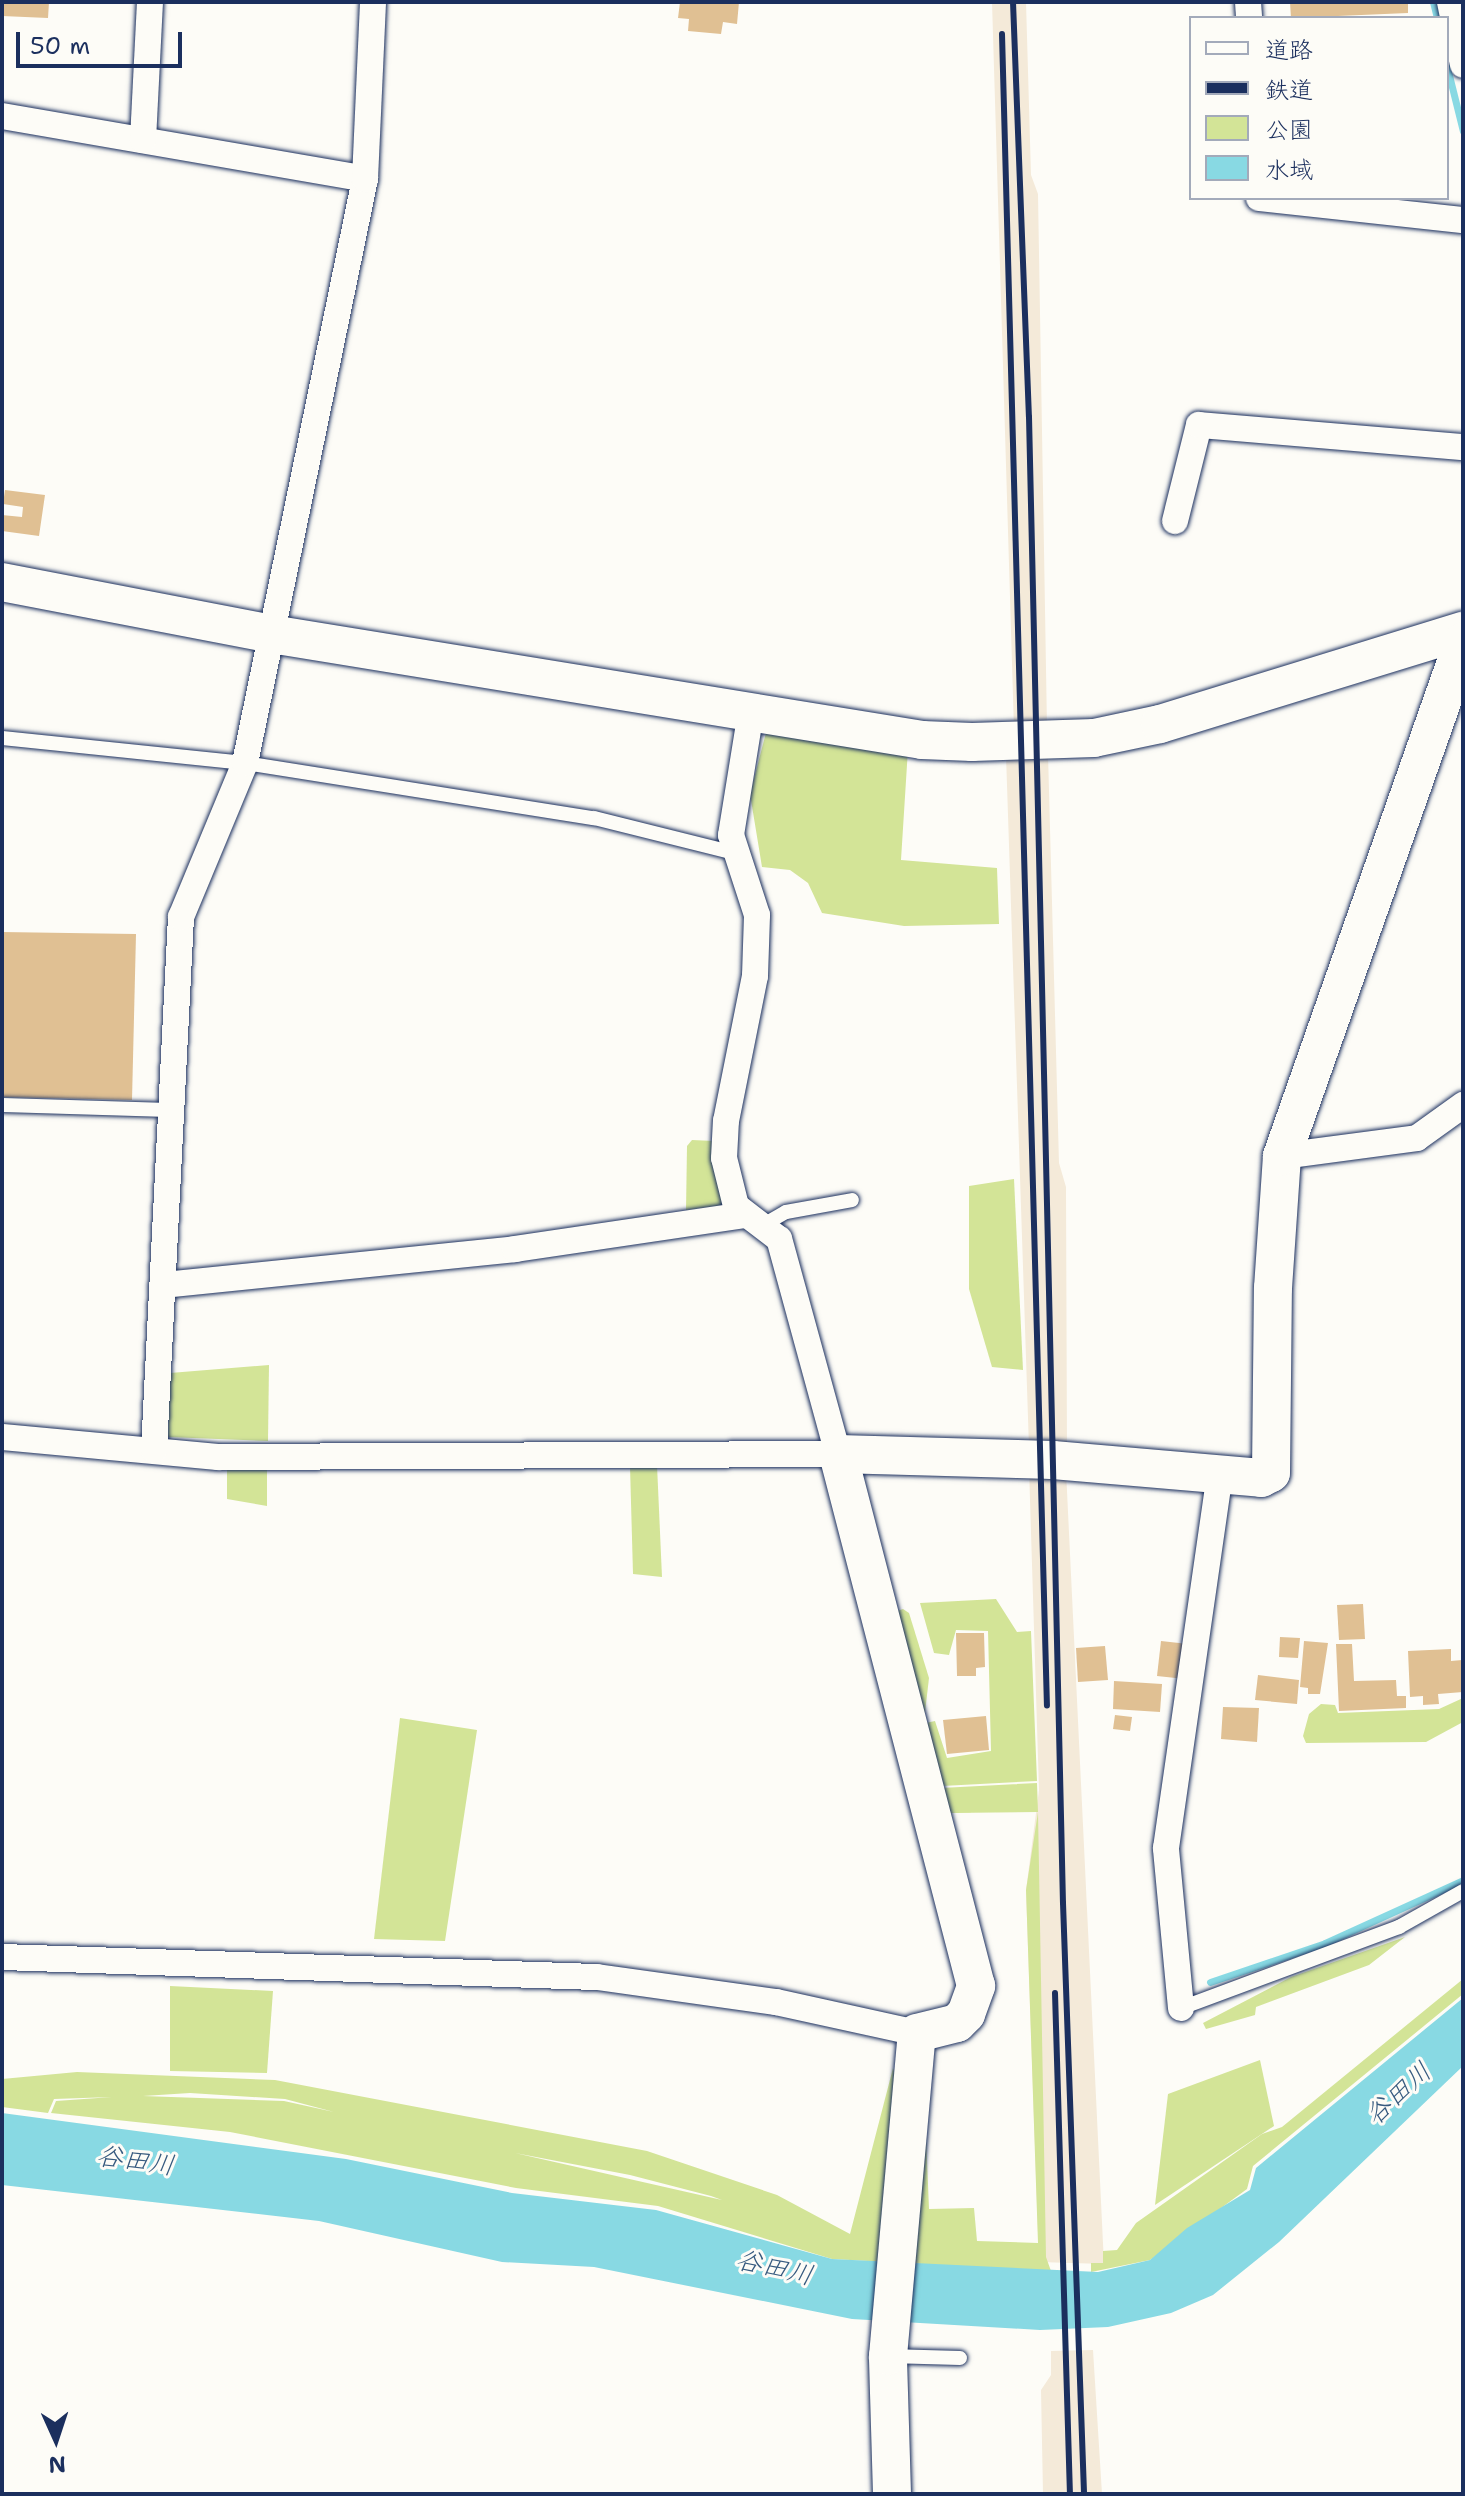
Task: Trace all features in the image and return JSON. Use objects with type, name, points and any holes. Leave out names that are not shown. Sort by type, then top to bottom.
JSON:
[{"type":"street","points":[[143,140],[150,2]]},
{"type":"street","points":[[154,1450],[181,917],[245,763],[365,179],[373,2]]},
{"type":"street","points":[[1450,2],[1463,65]]},
{"type":"street","points":[[2,116],[365,179]]},
{"type":"street","points":[[1278,200],[1463,220]]},
{"type":"street","points":[[1175,521],[1199,425],[1463,447]]},
{"type":"street","points":[[2,582],[271,634],[922,740],[997,743],[1094,738],[1160,724],[1463,631]]},
{"type":"street","points":[[2,1437],[218,1457],[838,1454],[1053,1460],[1261,1478],[1274,1469],[1273,1288],[1282,1156],[1463,642]]},
{"type":"street","points":[[2,1957],[597,1977],[776,2002],[917,2033],[945,2030],[966,2014],[976,1986],[791,1271],[779,1239],[736,1206],[724,1158],[726,1121],[755,976],[757,915],[734,853],[731,835],[751,711]]},
{"type":"street","points":[[1282,1156],[1417,1138],[1463,1105]]},
{"type":"street","points":[[163,1285],[515,1249],[754,1220]]},
{"type":"street","points":[[1181,2008],[1166,1848],[1220,1475]]},
{"type":"street","points":[[892,2494],[889,2352],[917,2033]]},
{"type":"lane","points":[[2,738],[245,763],[594,818],[734,853]]},
{"type":"lane","points":[[2,1105],[170,1110]]},
{"type":"lane","points":[[754,1220],[852,1200]]},
{"type":"lane","points":[[1181,2008],[1399,1927],[1463,1891]]},
{"type":"lane","points":[[889,2352],[960,2358]]},
{"type":"shaded area","points":[[992,2],[1026,2],[1031,175],[1038,194],[1047,727],[1014,730]]},
{"type":"shaded area","points":[[1048,753],[1059,1163],[1066,1187],[1067,1448],[1029,1448],[1006,755]]},
{"type":"shaded area","points":[[1029,1468],[1066,1470],[1104,2264],[1039,2262],[1026,1890],[1039,1790]]},
{"type":"shaded area","points":[[1093,2350],[1102,2494],[1043,2494],[1041,2390],[1051,2375],[1051,2351]]},
{"type":"green space","points":[[768,725],[908,749],[901,860],[997,868],[999,924],[904,926],[822,913],[808,883],[790,870],[762,867],[750,794]]},
{"type":"green space","points":[[692,1140],[714,1141],[725,1205],[686,1210],[687,1146]]},
{"type":"green space","points":[[1014,1179],[1023,1370],[992,1367],[969,1289],[969,1186]]},
{"type":"green space","points":[[269,1365],[268,1441],[168,1437],[170,1373]]},
{"type":"green space","points":[[657,1465],[662,1577],[633,1574],[630,1466]]},
{"type":"green space","points":[[227,1469],[267,1469],[267,1506],[227,1499]]},
{"type":"green space","points":[[996,1599],[1017,1632],[1031,1631],[1037,1781],[942,1786],[921,1724],[935,1721],[947,1758],[991,1751],[988,1631],[956,1630],[949,1655],[934,1653],[920,1603]]},
{"type":"green space","points":[[903,1609],[909,1613],[929,1678],[924,1721],[897,1611]]},
{"type":"green space","points":[[1463,1698],[1463,1722],[1426,1742],[1306,1743],[1303,1736],[1309,1714],[1321,1704],[1335,1705],[1338,1713],[1439,1709]]},
{"type":"green space","points":[[400,1718],[477,1730],[445,1941],[374,1939]]},
{"type":"green space","points":[[1037,1783],[1038,1812],[948,1813],[941,1788]]},
{"type":"green space","points":[[1038,1812],[1046,2257],[1051,2271],[832,2259],[658,2206],[516,2188],[230,2132],[51,2113],[56,2101],[112,2097],[54,2099],[48,2113],[2,2107],[2,2079],[77,2072],[275,2080],[647,2151],[777,2195],[850,2234],[893,2068],[899,2087],[925,2110],[929,2209],[974,2208],[977,2241],[1038,2243],[1026,1890]],"holes":[[[190,2093],[285,2099],[334,2112],[284,2101],[143,2096]],[[515,2153],[630,2175],[722,2200]]]},
{"type":"green space","points":[[1405,1937],[1369,1965],[1256,2007],[1255,2015],[1206,2029],[1203,2023],[1291,1977]]},
{"type":"green space","points":[[1463,1979],[1463,1994],[1253,2166],[1247,2189],[1150,2260],[1091,2272],[1091,2263],[1103,2263],[1103,2251],[1117,2250],[1136,2223],[1262,2134],[1282,2127]]},
{"type":"green space","points":[[170,1986],[273,1991],[267,2073],[170,2071]]},
{"type":"green space","points":[[1260,2060],[1274,2126],[1155,2205],[1168,2094]]},
{"type":"water","name":"谷田川","points":[[1463,1998],[1463,2066],[1279,2242],[1213,2295],[1171,2313],[1108,2327],[1040,2330],[852,2319],[594,2267],[502,2262],[319,2221],[2,2185],[2,2113],[346,2159],[512,2193],[656,2210],[832,2259],[1098,2272],[1150,2260],[1187,2228],[1250,2190],[1256,2168]]},
{"type":"building","points":[[2,2],[49,2],[48,18],[2,16]]},
{"type":"building","points":[[680,2],[739,2],[737,24],[723,22],[721,34],[688,31],[689,19],[678,18]]},
{"type":"building","points":[[1290,2],[1408,2],[1408,13],[1291,16]]},
{"type":"building","points":[[5,490],[45,495],[39,536],[2,531],[2,515],[22,517],[23,507],[3,504]]},
{"type":"building","points":[[2,932],[136,934],[132,1100],[2,1097]]},
{"type":"building","points":[[1363,1604],[1365,1639],[1339,1640],[1337,1605]]},
{"type":"building","points":[[956,1633],[984,1633],[985,1667],[976,1668],[976,1676],[957,1676]]},
{"type":"building","points":[[1280,1637],[1300,1638],[1298,1658],[1279,1657]]},
{"type":"building","points":[[1161,1641],[1188,1644],[1185,1679],[1157,1676]]},
{"type":"building","points":[[1304,1641],[1328,1643],[1320,1694],[1308,1694],[1308,1688],[1300,1687]]},
{"type":"building","points":[[1336,1644],[1352,1644],[1354,1681],[1396,1680],[1397,1696],[1406,1696],[1406,1708],[1339,1711]]},
{"type":"building","points":[[1105,1646],[1108,1680],[1078,1682],[1076,1648]]},
{"type":"building","points":[[1451,1649],[1451,1661],[1462,1660],[1463,1692],[1438,1694],[1439,1704],[1423,1705],[1423,1696],[1410,1697],[1408,1651]]},
{"type":"building","points":[[1258,1675],[1299,1680],[1297,1704],[1255,1700]]},
{"type":"building","points":[[1114,1681],[1162,1684],[1160,1712],[1113,1709]]},
{"type":"building","points":[[1223,1707],[1259,1708],[1257,1742],[1221,1739]]},
{"type":"building","points":[[1115,1715],[1132,1717],[1130,1731],[1113,1729]]},
{"type":"building","points":[[986,1716],[989,1750],[947,1754],[943,1720]]},
{"type":"waterway","points":[[1433,2],[1436,16]]},
{"type":"waterway","points":[[1449,75],[1463,131]]},
{"type":"waterway","points":[[1210,1982],[1325,1943],[1463,1880]]},
{"type":"railway","points":[[1013,2],[1029,417],[1063,1903],[1084,2494]]},
{"type":"railway","points":[[1002,34],[1047,1705]]},
{"type":"railway","points":[[1055,1993],[1070,2494]]}]
